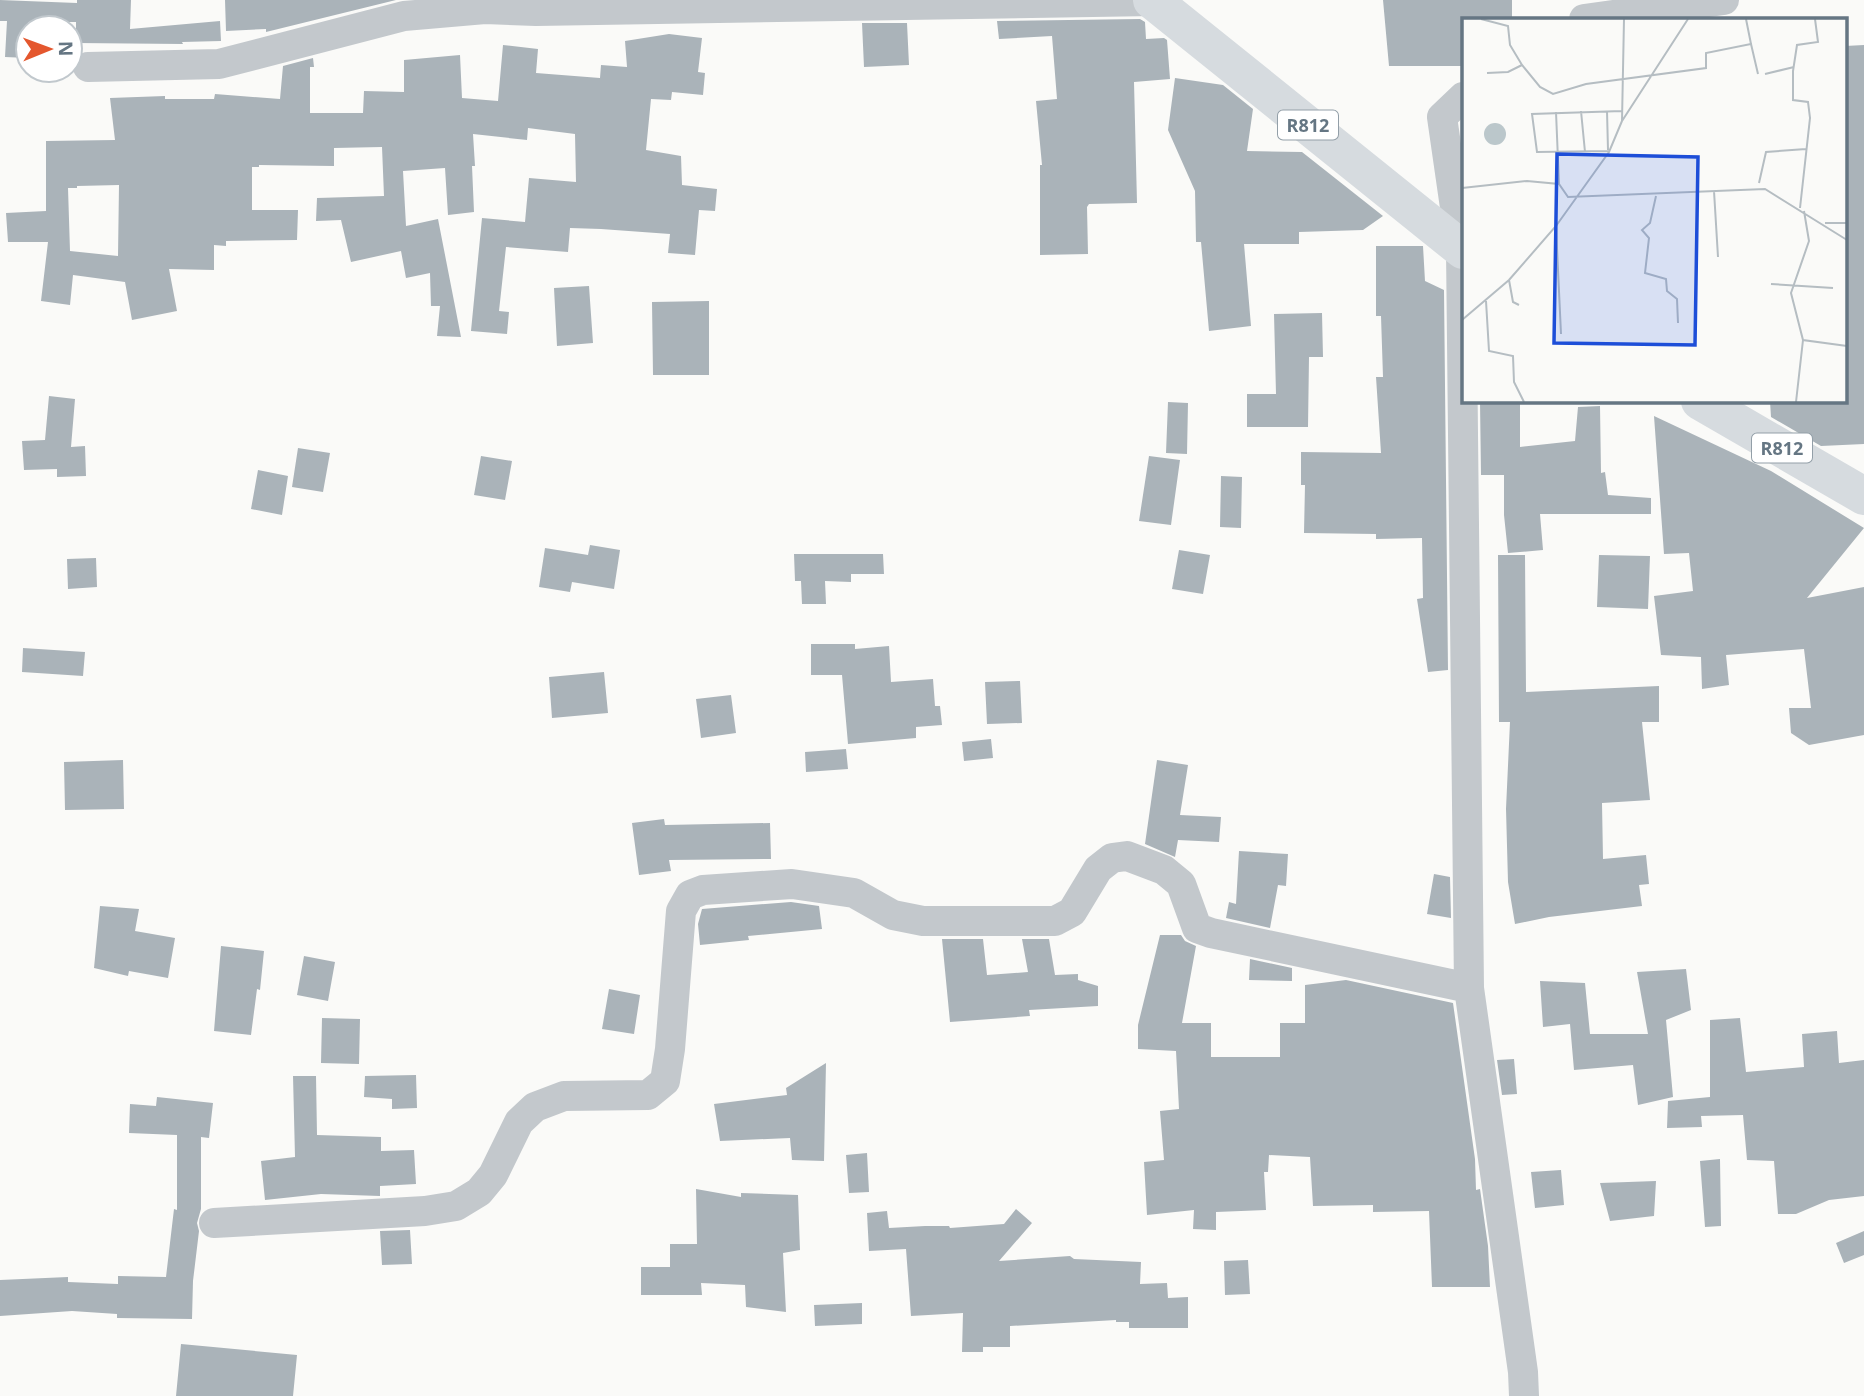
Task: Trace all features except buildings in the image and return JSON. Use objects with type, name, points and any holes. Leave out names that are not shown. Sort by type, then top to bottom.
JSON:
[{"type":"main road","name":"R812","points":[[1153,1],[1462,249]]},
{"type":"main road","name":"R812","points":[[1702,402],[1864,496]]},
{"type":"street","points":[[1568,0],[1568,18]]},
{"type":"street","points":[[1591,18],[1724,0]]},
{"type":"street","points":[[88,67],[219,64],[404,16],[485,9],[536,11],[1153,1]]},
{"type":"street","points":[[1462,98],[1442,117],[1462,249]]},
{"type":"street","points":[[1463,402],[1469,988],[1523,1372],[1524,1396]]},
{"type":"street","points":[[214,1223],[425,1211],[456,1206],[479,1192],[486,1184],[519,1122],[535,1107],[564,1096],[648,1095],[665,1082],[681,911],[690,895],[703,890],[792,884],[853,892],[893,915],[923,921],[1055,921],[1072,912],[1098,869],[1112,858],[1127,856],[1164,870],[1181,884],[1198,928],[1469,988]]}]
